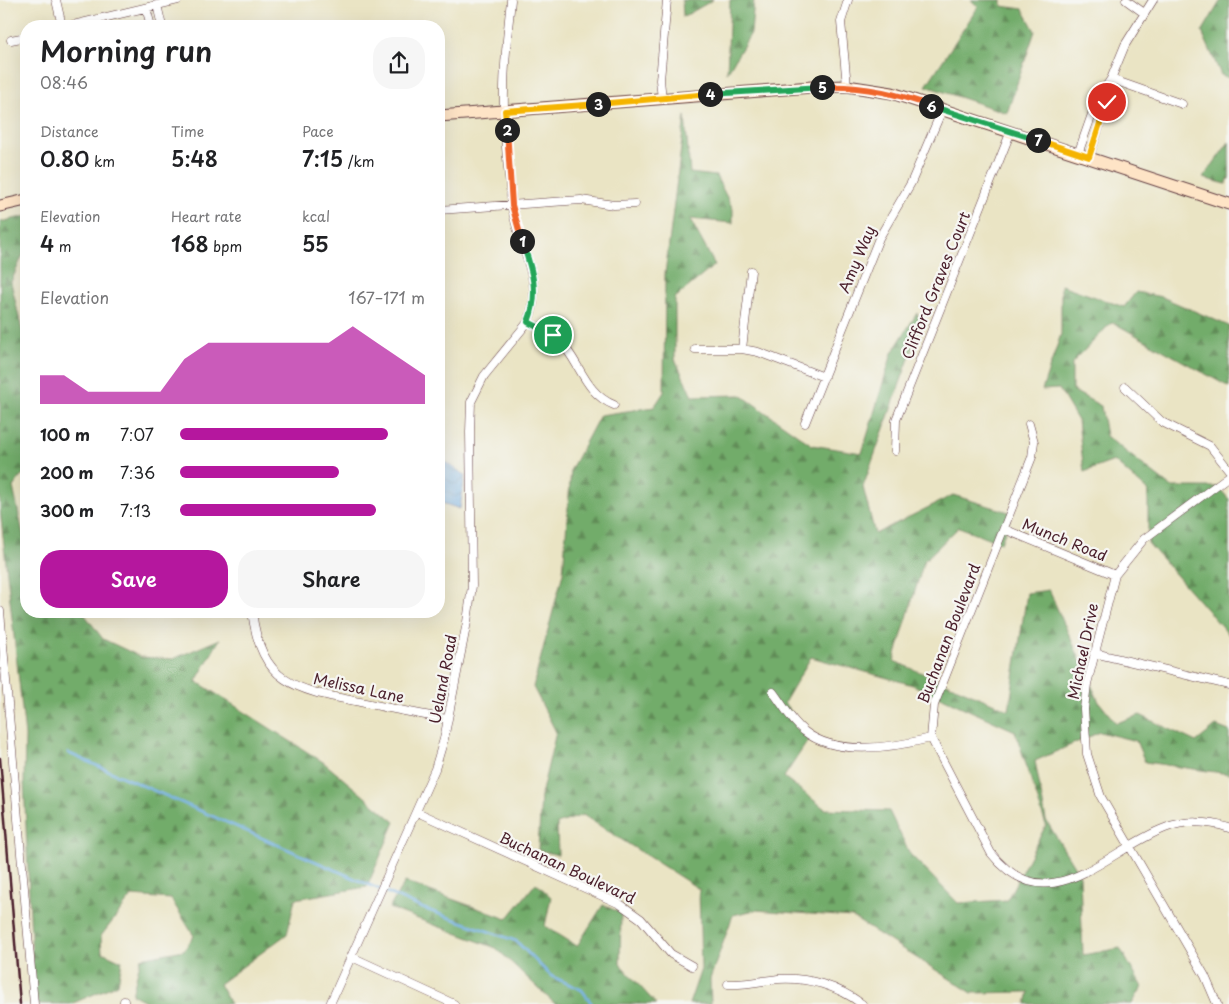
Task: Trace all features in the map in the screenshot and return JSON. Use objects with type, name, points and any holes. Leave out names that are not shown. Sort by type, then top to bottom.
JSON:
[{"type":"main road","points":[[445,116],[812,87],[848,86],[892,94],[1229,204]]},
{"type":"main road","points":[[0,206],[20,201]]},
{"type":"street","points":[[56,0],[61,20]]},
{"type":"street","points":[[95,20],[178,0]]},
{"type":"street","name":"Ueland Road","points":[[330,1004],[435,769],[467,622],[472,586],[470,432],[472,402],[484,376],[528,322],[534,302],[534,278],[512,205],[504,90],[511,0]]},
{"type":"street","points":[[662,99],[660,80],[667,0]]},
{"type":"street","points":[[848,0],[841,22],[848,86]]},
{"type":"street","points":[[1126,0],[1144,13]]},
{"type":"street","points":[[1083,156],[1109,97],[1111,80],[1125,45],[1153,0]]},
{"type":"street","points":[[157,5],[161,20]]},
{"type":"street","points":[[146,8],[149,20]]},
{"type":"street","points":[[11,40],[20,38]]},
{"type":"street","points":[[1111,80],[1182,104]]},
{"type":"street","name":"Amy Way","points":[[805,423],[879,238],[912,183],[942,110]]},
{"type":"street","name":"Clifford Graves Court","points":[[896,451],[896,420],[1011,132]]},
{"type":"street","points":[[445,210],[581,200],[614,205],[635,204]]},
{"type":"street","points":[[742,349],[751,271]]},
{"type":"street","points":[[528,322],[559,340],[592,391],[601,399],[614,405]]},
{"type":"street","points":[[694,349],[742,349],[765,354],[824,377]]},
{"type":"street","points":[[1125,386],[1162,422],[1210,446],[1229,470]]},
{"type":"street","name":"Buchanan Boulevard","points":[[931,738],[934,705],[1032,457],[1034,442],[1029,424]]},
{"type":"street","name":"Michael Drive","points":[[1217,1004],[1205,976],[1101,797],[1087,754],[1084,709],[1094,654],[1115,574],[1144,539],[1229,476]]},
{"type":"street","name":"Munch Road","points":[[1004,529],[1115,574]]},
{"type":"street","points":[[0,611],[34,1004]]},
{"type":"street","name":"Melissa Lane","points":[[253,618],[256,634],[263,654],[279,675],[297,687],[312,693],[447,719]]},
{"type":"street","points":[[1094,654],[1229,685]]},
{"type":"street","points":[[773,692],[804,732],[822,740],[874,748],[900,746],[931,738],[991,853],[1004,867],[1031,883],[1044,884],[1073,879],[1165,828],[1184,824],[1207,823],[1229,828]]},
{"type":"street","name":"Buchanan Boulevard","points":[[417,812],[620,904],[641,919],[671,954],[692,966]]},
{"type":"street","points":[[352,957],[454,1004]]},
{"type":"street","points":[[728,984],[749,985],[788,979],[808,980],[841,991],[862,1004]]},
{"type":"green space","points":[[682,0],[713,0],[683,17]]},
{"type":"green space","points":[[730,0],[754,0],[751,33],[727,73]]},
{"type":"green space","points":[[971,0],[1002,0],[1002,6],[1023,9],[1035,31],[1007,113],[926,86],[978,7]]},
{"type":"green space","points":[[1221,0],[1229,0],[1229,78],[1221,75],[1202,32]]},
{"type":"green space","points":[[685,116],[690,173],[716,176],[733,209],[733,223],[690,219],[715,265],[675,298],[675,359],[692,396],[741,395],[812,445],[862,453],[892,353],[917,313],[921,325],[863,487],[875,534],[953,495],[1012,513],[1001,543],[959,527],[924,561],[894,661],[1009,710],[1027,593],[1049,590],[1099,702],[1116,723],[1140,715],[1196,742],[1216,726],[1229,731],[1229,774],[1145,762],[1136,741],[1100,732],[1035,761],[1046,820],[1080,876],[1083,955],[1120,948],[1142,987],[1132,1004],[1026,1004],[1029,992],[972,993],[852,917],[755,910],[733,915],[710,979],[711,1004],[689,1004],[701,969],[699,889],[583,815],[557,824],[558,855],[538,850],[541,795],[556,732],[533,687],[563,573],[571,469],[600,415],[654,407],[664,392],[665,274]],"holes":[[[811,657],[913,685],[1015,731],[1046,825],[1007,900],[958,903],[910,854],[889,811],[825,809],[784,777],[811,736],[784,703]]]},
{"type":"green space","points":[[1229,142],[1229,178],[1226,184],[1203,178]]},
{"type":"green space","points":[[20,217],[20,262],[11,282],[20,322],[20,478],[13,487],[20,520],[20,618],[87,618],[103,639],[141,657],[173,659],[220,639],[196,681],[323,762],[395,822],[367,887],[295,899],[287,934],[219,984],[230,1004],[151,1004],[132,994],[141,958],[184,950],[194,936],[171,899],[132,896],[101,936],[102,952],[122,961],[118,984],[71,1004],[34,1004],[24,782],[25,736],[0,509],[0,222]]},
{"type":"green space","points":[[1061,285],[1124,307],[1136,292],[1162,297],[1229,326],[1229,387],[1112,322],[1072,363],[1072,390],[1101,406],[1106,436],[1171,487],[1218,487],[1229,499],[1229,635],[1148,543],[1148,491],[1114,461],[1084,472],[1078,421],[1059,389],[1042,390],[1061,334]]},
{"type":"green space","points":[[405,882],[507,919],[536,883],[551,897],[545,926],[577,946],[603,905],[621,913],[620,964],[656,1004],[555,1004],[496,948],[389,908]]},
{"type":"water","points":[[445,462],[465,475],[460,509],[445,504]]},
{"type":"waterway","points":[[68,753],[422,908],[516,941],[551,976],[582,990],[592,1004]]},
{"type":"railway","points":[[0,758],[20,1004]]},
{"type":"route","points":[[553,335],[528,322],[533,312],[535,285],[512,205],[505,111],[743,92],[848,86],[883,91],[1089,157],[1107,102]]}]
